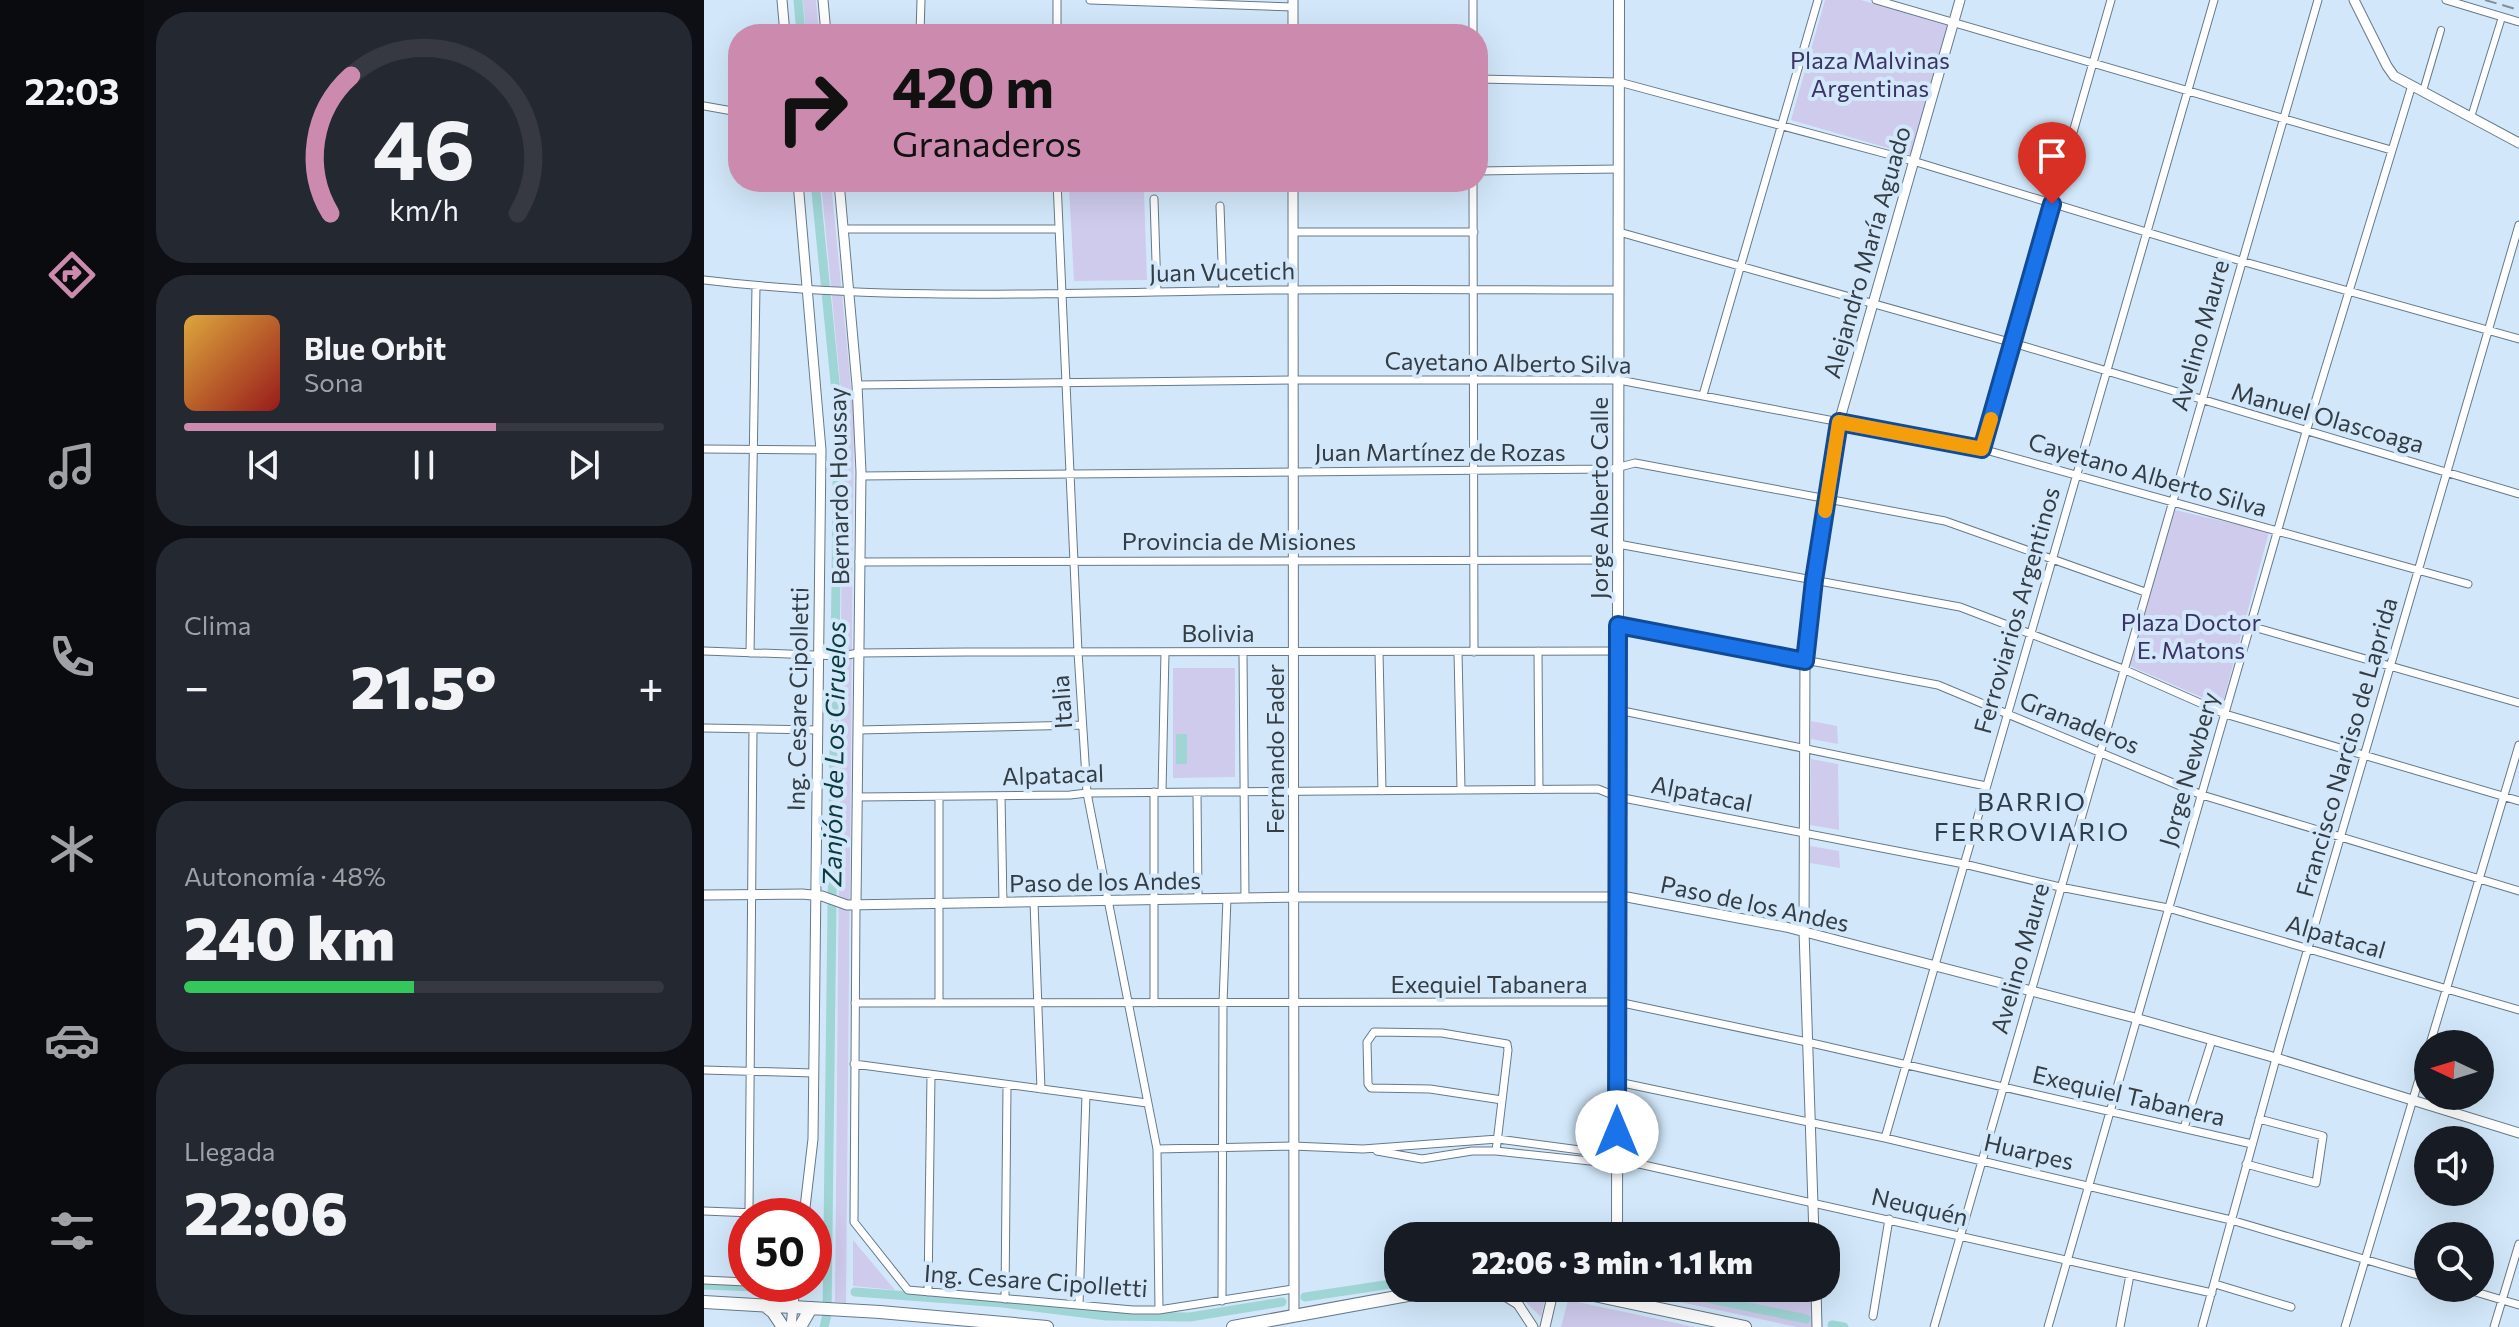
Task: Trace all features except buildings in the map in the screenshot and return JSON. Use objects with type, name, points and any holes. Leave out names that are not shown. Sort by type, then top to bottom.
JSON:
[{"type":"main road","name":"Jorge Alberto Calle","points":[[1617,1222],[1619,0]]},
{"type":"main road","points":[[1233,1327],[1384,1299]]},
{"type":"main road","points":[[704,1302],[1047,1327]]},
{"type":"main road","points":[[1642,1302],[1710,1324],[1745,1327]]},
{"type":"main road","points":[[764,1305],[783,1327]]},
{"type":"main road","points":[[800,1327],[811,1308]]},
{"type":"street","points":[[782,0],[784,24]]},
{"type":"street","points":[[823,0],[825,24]]},
{"type":"street","points":[[920,24],[921,0]]},
{"type":"street","points":[[1057,0],[1057,24]]},
{"type":"street","points":[[1090,0],[1293,4]]},
{"type":"street","points":[[1473,0],[1473,24]]},
{"type":"street","points":[[1703,395],[1818,0]]},
{"type":"street","points":[[1876,0],[2391,150]]},
{"type":"street","name":"Alejandro María Aguado","points":[[1814,1222],[1804,931],[1804,747],[1805,661],[1814,580],[1839,422],[1960,0]]},
{"type":"street","points":[[1982,449],[2111,0]]},
{"type":"street","name":"Ferroviarios Argentinos","points":[[1885,1138],[2214,0]]},
{"type":"street","name":"Avelino Maure","points":[[1934,1327],[2318,0]]},
{"type":"street","points":[[2354,0],[2394,76],[2519,143]]},
{"type":"street","points":[[2446,0],[2519,22]]},
{"type":"street","points":[[2471,117],[2502,17]]},
{"type":"street","points":[[2423,91],[2441,30]]},
{"type":"street","points":[[1488,79],[1619,82],[1913,161],[2145,233],[2519,339]]},
{"type":"street","name":"Jorge Newbery","points":[[2048,1327],[2306,432],[2412,85]]},
{"type":"street","points":[[704,106],[728,110]]},
{"type":"street","points":[[1488,171],[1619,169]]},
{"type":"street","name":"Ing. Cesare Cipolletti","points":[[800,192],[821,291],[818,895],[813,1149],[806,1198]]},
{"type":"street","name":"Bernardo Houssay","points":[[840,192],[857,385],[861,476],[854,1222]]},
{"type":"street","name":"Italia","points":[[1057,192],[1087,793],[1157,1149],[1159,1310]]},
{"type":"street","name":"Fernando Fader","points":[[1293,192],[1294,1315]]},
{"type":"street","points":[[1473,192],[1474,652]]},
{"type":"street","points":[[1154,199],[1157,292]]},
{"type":"street","points":[[1220,206],[1223,290]]},
{"type":"street","name":"Francisco Narciso de Laprida","points":[[2202,1327],[2276,1058],[2519,225]]},
{"type":"street","points":[[843,229],[1059,229]]},
{"type":"street","points":[[1293,232],[1474,232]]},
{"type":"street","name":"Manuel Olascoaga","points":[[1619,232],[2013,343],[2519,494]]},
{"type":"street","name":"Juan Vucetich","points":[[704,280],[848,292],[1619,290]]},
{"type":"street","points":[[750,653],[756,286]]},
{"type":"street","name":"Cayetano Alberto Silva","points":[[857,385],[1619,380],[1982,449],[2468,584]]},
{"type":"street","points":[[704,449],[821,450]]},
{"type":"street","name":"Juan Martínez de Rozas","points":[[861,476],[1619,468],[1635,463],[1945,521],[2145,592]]},
{"type":"street","points":[[1618,544],[1950,604],[2123,669],[2225,714],[2519,801]]},
{"type":"street","name":"Provincia de Misiones","points":[[859,562],[1618,560]]},
{"type":"street","name":"Granaderos","points":[[1618,625],[1938,685],[2202,795],[2519,891]]},
{"type":"street","points":[[2250,626],[2519,703]]},
{"type":"street","name":"Bolivia","points":[[704,651],[841,656],[859,653],[1618,651]]},
{"type":"street","points":[[1538,651],[1539,789]]},
{"type":"street","points":[[1154,1003],[1154,900],[1165,652]]},
{"type":"street","points":[[1243,652],[1245,898]]},
{"type":"street","points":[[1379,652],[1382,791]]},
{"type":"street","points":[[1458,652],[1461,789]]},
{"type":"street","points":[[1618,710],[1986,786]]},
{"type":"street","points":[[858,730],[1082,725]]},
{"type":"street","points":[[704,728],[817,730]]},
{"type":"street","points":[[749,1198],[753,729]]},
{"type":"street","points":[[2434,1030],[2519,745]]},
{"type":"street","name":"Alpatacal","points":[[857,797],[1598,789],[1618,797],[1964,864],[2168,908],[2519,1010]]},
{"type":"street","points":[[1197,793],[1198,899]]},
{"type":"street","points":[[1001,796],[1003,903]]},
{"type":"street","points":[[939,797],[939,1003]]},
{"type":"street","points":[[704,895],[818,895]]},
{"type":"street","name":"Paso de los Andes","points":[[818,895],[841,904],[856,905],[1293,897],[1618,896],[1804,931],[2135,1018],[2519,1133]]},
{"type":"street","points":[[1222,1301],[1225,1166],[1223,1003],[1227,898]]},
{"type":"street","points":[[1034,902],[1041,1089]]},
{"type":"street","name":"Exequiel Tabanera","points":[[855,1003],[1618,1002],[2252,1144]]},
{"type":"street","points":[[1496,1151],[1498,1139],[1502,1100],[1507,1044],[1429,1032],[1374,1032],[1369,1035],[1368,1084],[1371,1088],[1430,1089],[1502,1100]]},
{"type":"street","points":[[2184,1128],[2212,1040]]},
{"type":"street","points":[[854,1064],[1147,1103]]},
{"type":"street","points":[[704,1070],[814,1073]]},
{"type":"street","points":[[928,1292],[931,1075]]},
{"type":"street","name":"Huarpes","points":[[1618,1082],[1885,1138],[2231,1220],[2414,1274]]},
{"type":"street","points":[[1005,1299],[1007,1085]]},
{"type":"street","points":[[1079,1305],[1086,1095]]},
{"type":"street","points":[[2345,1327],[2414,1098]]},
{"type":"street","name":"Exequiel Tabanera","points":[[2246,1164],[2316,1183],[2323,1136],[2259,1119]]},
{"type":"street","points":[[1157,1149],[1293,1146],[1363,1149],[1498,1139],[1610,1154],[1617,1159],[1609,1163],[1496,1151],[1472,1151],[1422,1159],[1363,1149]]},
{"type":"street","points":[[1534,1154],[1535,1144]]},
{"type":"street","name":"Neuquén","points":[[1617,1159],[2212,1293]]},
{"type":"street","points":[[704,1211],[728,1212]]},
{"type":"street","points":[[1873,1316],[1889,1219]]},
{"type":"street","name":"Ing. Cesare Cipolletti","points":[[854,1222],[908,1290],[1159,1310],[1293,1289]]},
{"type":"street","points":[[2494,1327],[2519,1244]]},
{"type":"street","points":[[2120,1327],[2130,1275]]},
{"type":"street","points":[[704,1280],[728,1281]]},
{"type":"street","points":[[2215,1284],[2291,1307]]},
{"type":"street","points":[[2494,1298],[2519,1305]]},
{"type":"street","points":[[791,1327],[794,1302]]},
{"type":"street","points":[[1515,1302],[1533,1327]]},
{"type":"street","points":[[1545,1327],[1551,1302]]},
{"type":"street","points":[[1816,1302],[1817,1327]]},
{"type":"green space","points":[[803,0],[816,0],[818,24],[805,24]]},
{"type":"green space","name":"Plaza Malvinas Argentinas","points":[[1825,0],[1861,0],[1949,26],[1912,155],[1791,120]]},
{"type":"green space","points":[[822,192],[832,192],[854,418],[846,1303],[835,1302],[843,413]]},
{"type":"green space","points":[[1069,192],[1144,192],[1147,280],[1074,281]]},
{"type":"green space","name":"Plaza Doctor E. Matons","points":[[2175,510],[2269,532],[2222,706],[2130,666]]},
{"type":"green space","points":[[1173,668],[1235,668],[1235,777],[1173,778]]},
{"type":"green space","points":[[1811,721],[1837,726],[1838,744],[1811,739]]},
{"type":"green space","points":[[1811,759],[1838,764],[1839,830],[1810,825]]},
{"type":"green space","points":[[1810,846],[1839,851],[1840,868],[1810,863]]},
{"type":"green space","points":[[853,1240],[895,1290],[853,1286]]},
{"type":"green space","points":[[1525,1302],[1544,1302],[1541,1317]]},
{"type":"green space","points":[[1567,1302],[1577,1302],[1695,1327],[1561,1327]]},
{"type":"green space","points":[[1680,1302],[1812,1302],[1812,1327],[1797,1327]]},
{"type":"shaded area","points":[[1176,734],[1187,734],[1187,764],[1176,764]]},
{"type":"waterway","name":"Zanjón de Los Ciruelos","points":[[798,0],[800,24]]},
{"type":"waterway","name":"Zanjón de Los Ciruelos","points":[[816,192],[838,412],[827,1315],[824,1327]]},
{"type":"waterway","points":[[704,1285],[728,1286]]},
{"type":"waterway","points":[[1305,1297],[1384,1285]]},
{"type":"waterway","points":[[855,1292],[1003,1303],[1106,1316],[1190,1317],[1282,1302]]},
{"type":"waterway","points":[[1725,1302],[1806,1319]]},
{"type":"waterway","points":[[1832,1325],[1844,1327]]},
{"type":"railway","points":[[2485,0],[2519,10]]},
{"type":"slow traffic","points":[[1825,511],[1839,422],[1982,449],[1991,419]]},
{"type":"district","name":"BARRIO FERROVIARIO","points":[[2032,815]]},
{"type":"route","points":[[1617,1132],[1618,625],[1805,661],[1814,580],[1839,422],[1982,449],[2052,204]]}]
